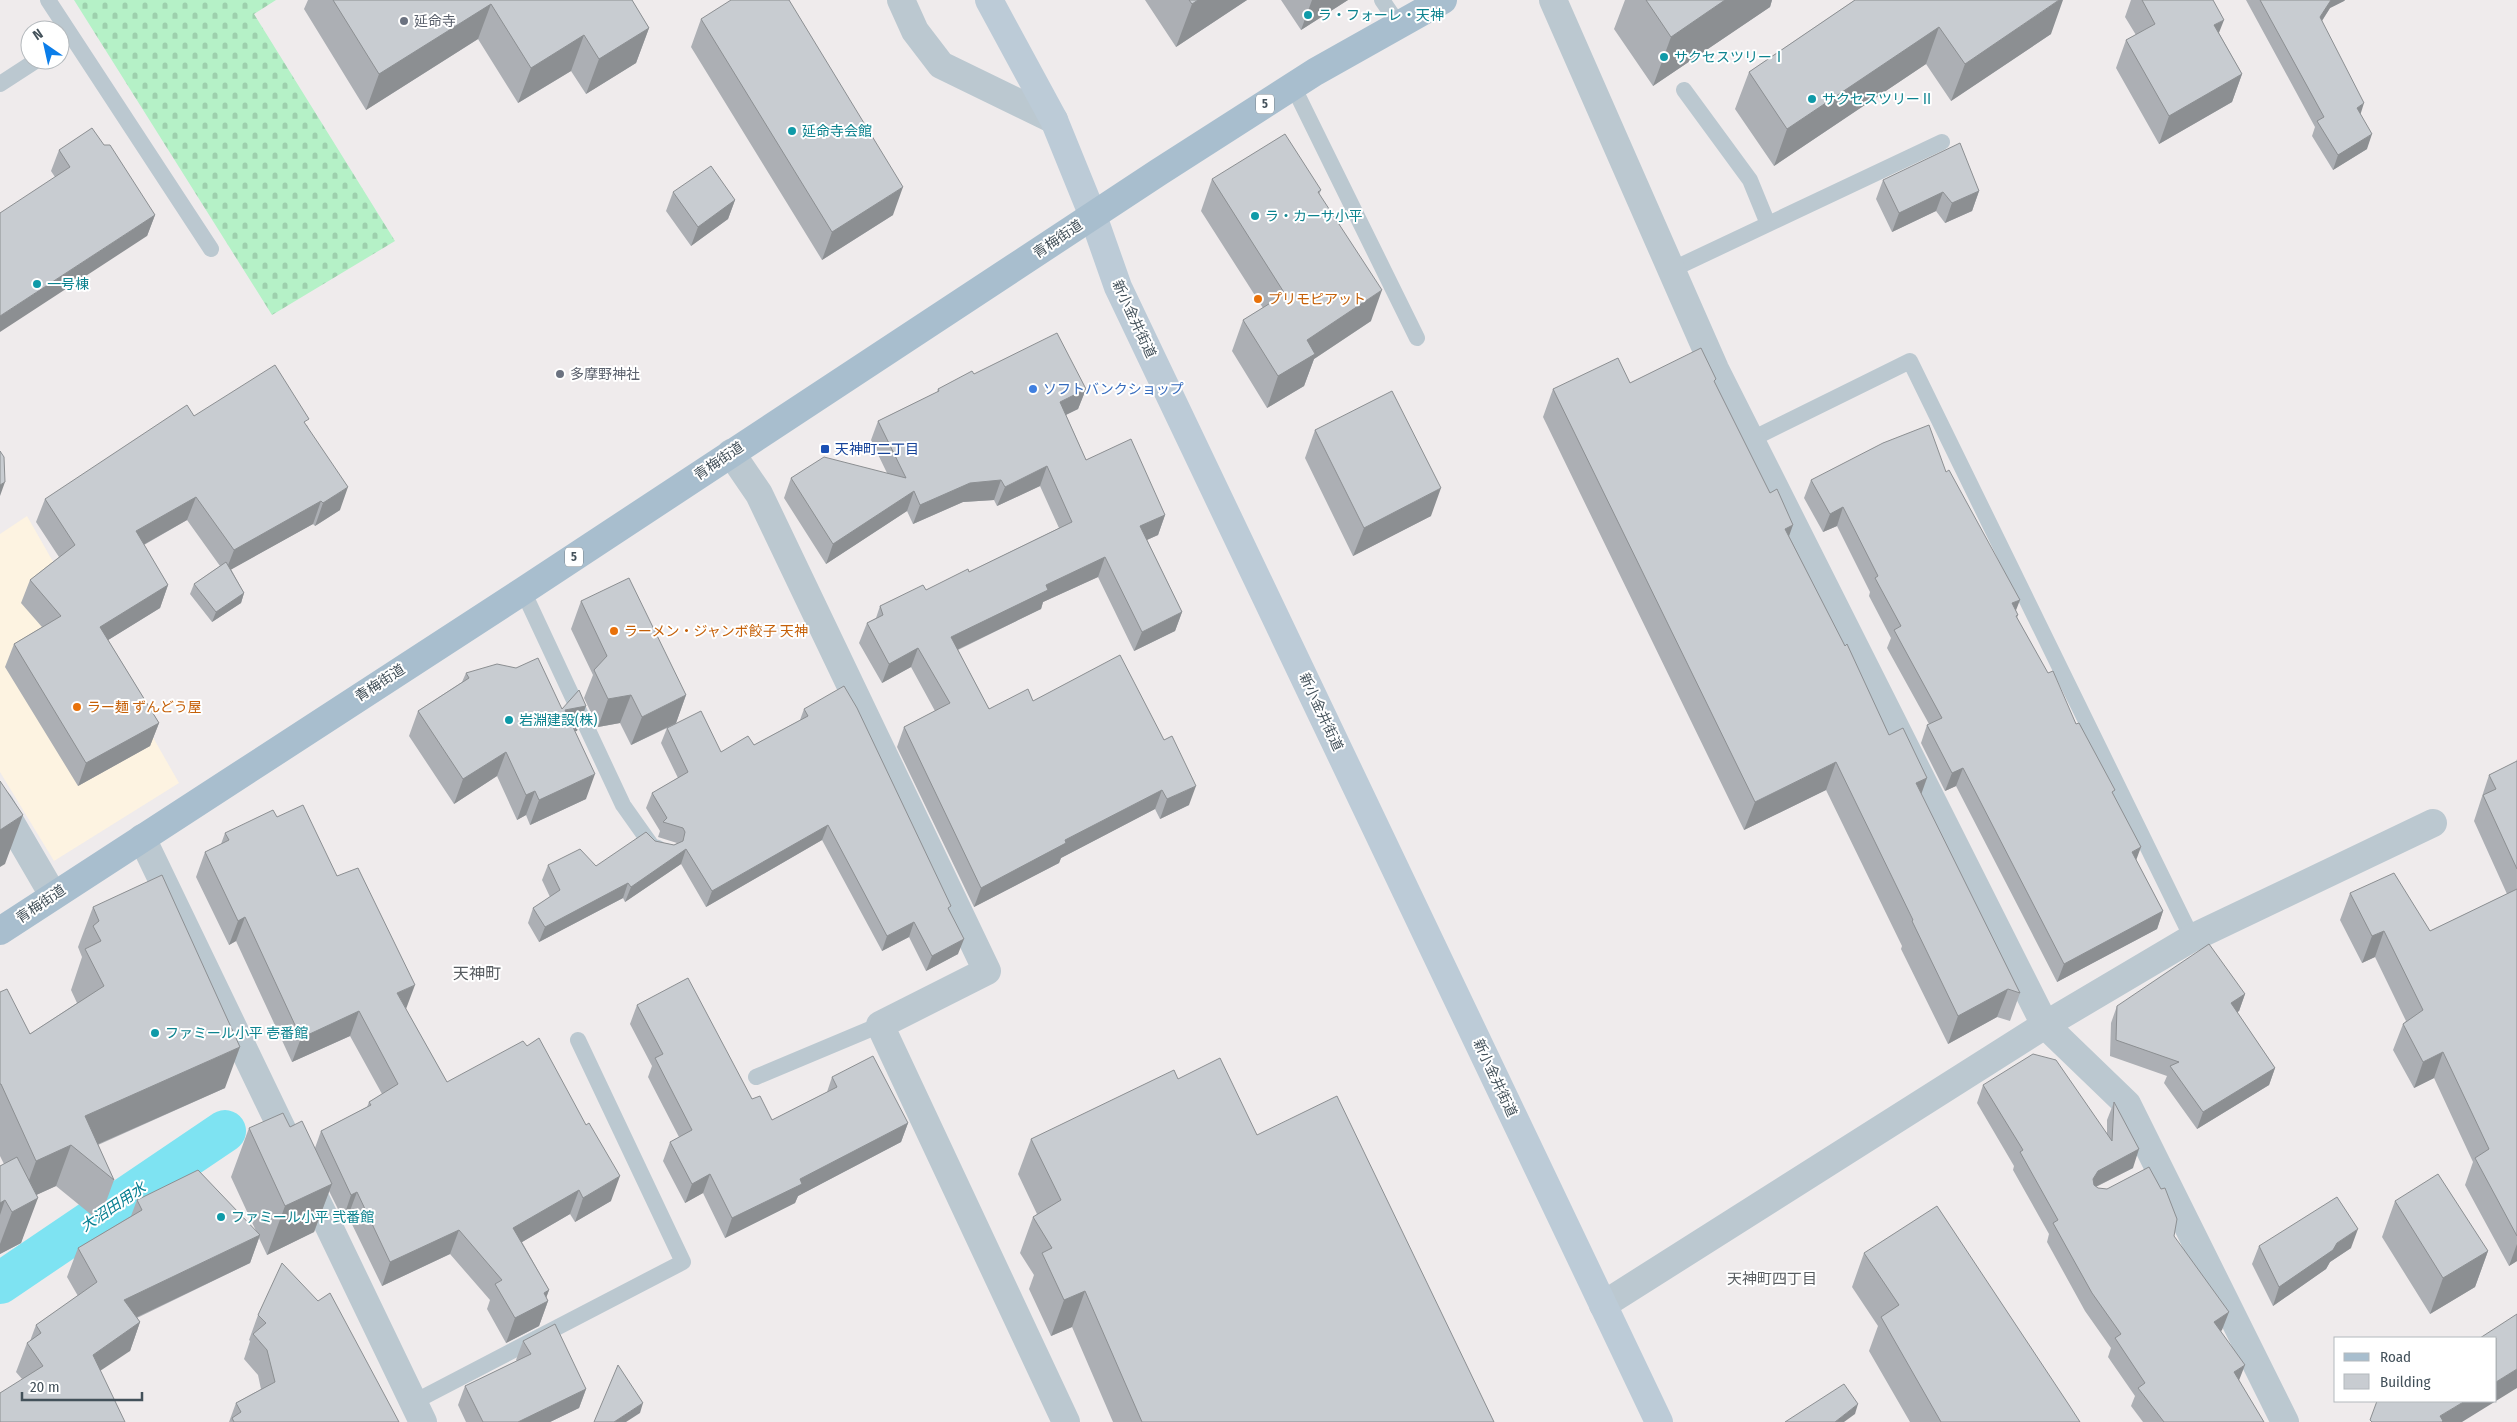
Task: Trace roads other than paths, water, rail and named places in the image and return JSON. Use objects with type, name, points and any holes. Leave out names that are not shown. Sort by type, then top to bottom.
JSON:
[{"type":"main road","name":"新小金井街道","points":[[988,0],[1054,120],[1093,216],[1118,287],[1659,1422]]},
{"type":"main road","name":"青梅街道","points":[[0,931],[1293,86],[1443,0]]},
{"type":"street","points":[[901,0],[915,31],[941,65],[1054,120]]},
{"type":"street","points":[[1553,0],[1715,369],[2045,1025],[2127,1104],[2149,1171],[2284,1422]]},
{"type":"street","points":[[731,453],[759,494],[987,971],[880,1024],[1066,1422]]},
{"type":"street","points":[[0,804],[53,895]]},
{"type":"street","points":[[1604,1305],[2045,1025],[2192,938],[2433,823]]},
{"type":"street","points":[[142,838],[418,1412]]},
{"type":"lane","points":[[48,0],[57,20]]},
{"type":"lane","points":[[1382,0],[1400,25]]},
{"type":"lane","points":[[70,48],[211,249]]},
{"type":"lane","points":[[0,84],[22,70]]},
{"type":"lane","points":[[1293,86],[1417,338]]},
{"type":"lane","points":[[1684,90],[1750,180],[1768,224]]},
{"type":"lane","points":[[1672,270],[1942,142]]},
{"type":"lane","points":[[1750,440],[1910,361],[2192,938]]},
{"type":"lane","points":[[523,591],[623,805],[652,846],[670,850]]},
{"type":"lane","points":[[756,1077],[880,1024]]},
{"type":"lane","points":[[418,1412],[684,1262],[578,1040]]},
{"type":"waterway","name":"大沼田用水","points":[[0,1283],[225,1131]]},
{"type":"place","name":"ラ・フォーレ・天神","points":[[1308,15]]},
{"type":"place","name":"延命寺","points":[[404,21]]},
{"type":"place","name":"サクセスツリーⅠ","points":[[1664,57]]},
{"type":"place","name":"サクセスツリーⅡ","points":[[1812,99]]},
{"type":"place","name":"延命寺会館","points":[[792,131]]},
{"type":"place","name":"ラ・カーサ小平","points":[[1255,216]]},
{"type":"place","name":"一号棟","points":[[37,284]]},
{"type":"place","name":"プリモピアット","points":[[1258,299]]},
{"type":"place","name":"多摩野神社","points":[[560,374]]},
{"type":"place","name":"ソフトバンクショップ","points":[[1033,389]]},
{"type":"place","name":"天神町二丁目","points":[[825,449]]},
{"type":"place","name":"ラーメン・ジャンボ餃子 天神","points":[[614,631]]},
{"type":"place","name":"ラー麺 ずんどう屋","points":[[77,707]]},
{"type":"place","name":"岩淵建設(株)","points":[[509,720]]},
{"type":"place","name":"ファミール小平 壱番館","points":[[155,1033]]},
{"type":"place","name":"ファミール小平 弐番館","points":[[221,1217]]},
{"type":"district","name":"天神町","points":[[477,973]]},
{"type":"district","name":"天神町四丁目","points":[[1772,1279]]}]
